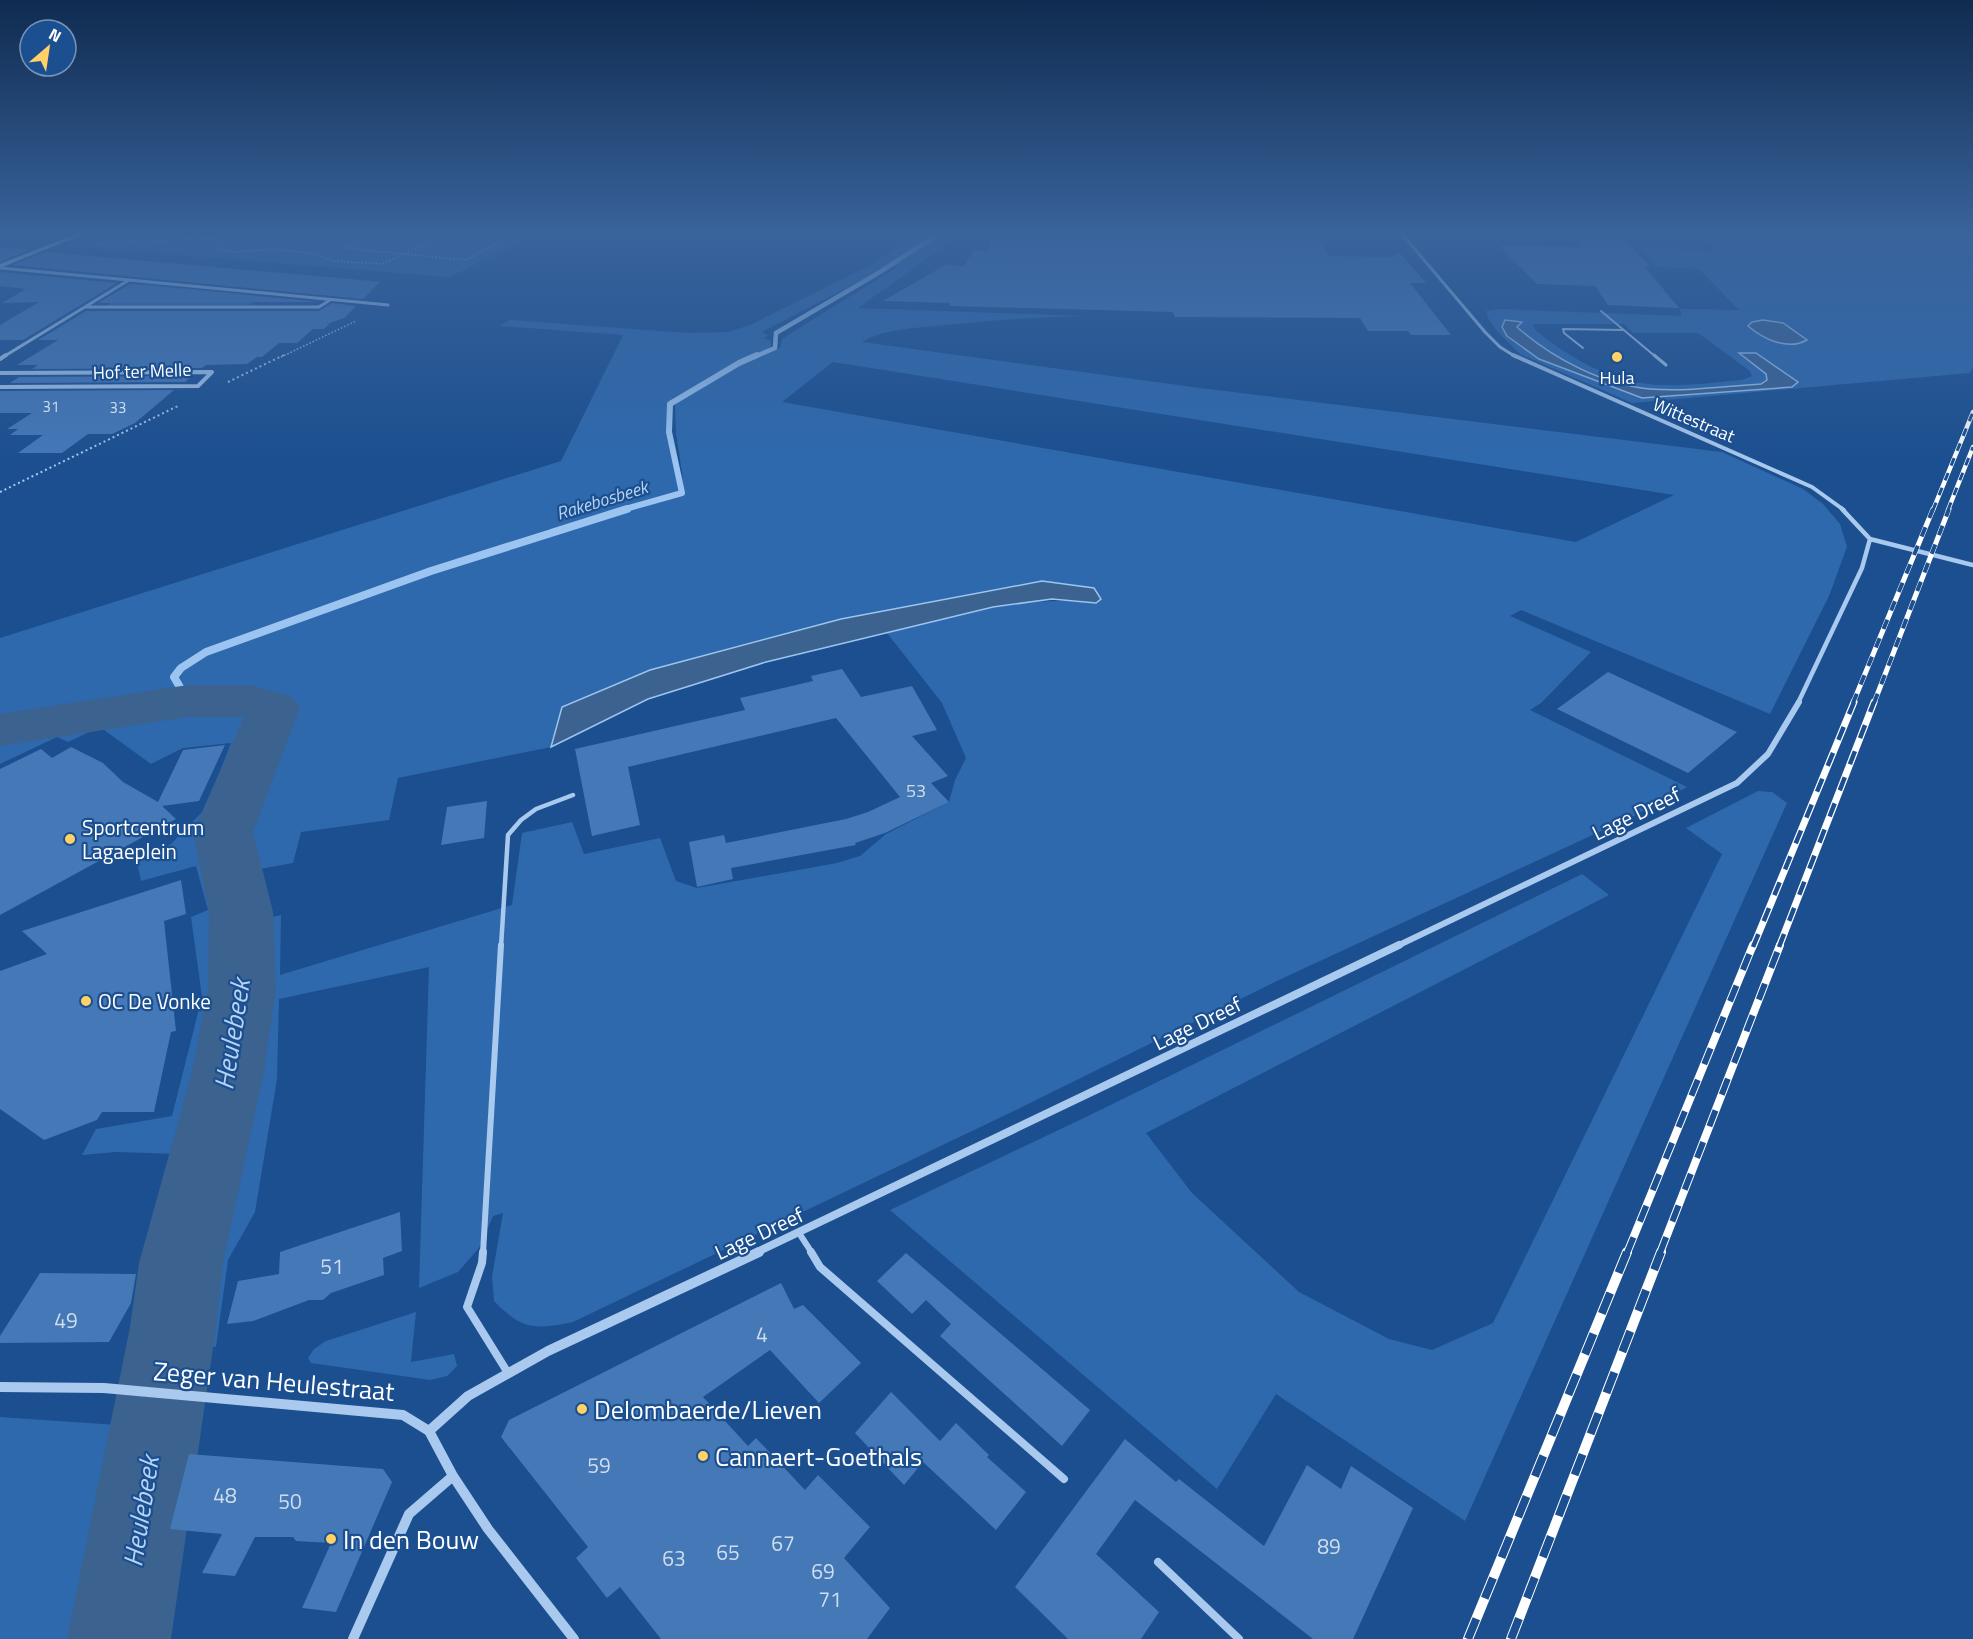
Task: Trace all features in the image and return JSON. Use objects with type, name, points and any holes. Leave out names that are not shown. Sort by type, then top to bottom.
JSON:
[{"type":"street","points":[[0,359],[78,310]]},
{"type":"street","name":"Wittestraat","points":[[1467,310],[1500,347],[1519,359],[1812,487],[1838,504],[1870,539]]},
{"type":"street","name":"Hof ter Melle","points":[[0,373],[212,372],[198,386],[0,387]]},
{"type":"street","points":[[1870,539],[1973,565]]},
{"type":"street","name":"Lage Dreef","points":[[429,1431],[468,1396],[548,1350],[799,1233],[1737,783],[1768,754],[1790,720],[1862,568],[1870,539]]},
{"type":"street","name":"Zeger van Heulestraat","points":[[0,1387],[104,1388],[403,1415],[429,1431]]},
{"type":"street","points":[[429,1431],[453,1476],[488,1529],[574,1639]]},
{"type":"street","points":[[353,1639],[409,1514],[453,1476]]},
{"type":"lane","points":[[1600,311],[1666,365]]},
{"type":"lane","points":[[1583,348],[1564,333],[1563,329],[1623,330]]},
{"type":"lane","points":[[508,1373],[467,1307],[482,1263],[508,835],[515,824],[537,808],[573,795]]},
{"type":"lane","points":[[799,1233],[820,1267],[1064,1479]]},
{"type":"lane","points":[[1158,1562],[1239,1639]]},
{"type":"shaded area","points":[[779,310],[803,310],[762,332],[768,335],[764,338],[771,341],[771,348],[727,368],[669,404],[670,445],[683,479],[676,433],[675,404],[731,369],[780,348],[782,339],[828,310],[928,310],[1084,316],[1015,319],[914,328],[892,331],[862,342],[1200,388],[1722,452],[1803,489],[1823,504],[1840,524],[1847,547],[1829,596],[1770,714],[1521,610],[1510,616],[1591,652],[1541,703],[1530,710],[1687,787],[1636,815],[1281,979],[1020,1108],[573,1322],[539,1327],[530,1325],[513,1318],[494,1301],[492,1277],[503,1213],[493,1216],[479,1248],[458,1272],[419,1288],[429,967],[279,999],[277,1079],[255,1212],[228,1260],[216,1347],[181,1342],[220,1146],[180,1154],[116,1152],[82,1155],[96,1129],[172,1116],[202,997],[191,917],[208,910],[196,866],[141,881],[137,862],[171,844],[205,809],[231,743],[183,748],[151,764],[100,727],[68,742],[57,737],[0,764],[0,638],[561,461],[623,335],[500,326],[510,320],[688,333],[728,332],[750,325]],"holes":[[[833,362],[1674,495],[1576,542],[782,402]],[[549,529],[553,532],[311,615],[309,613],[366,590]],[[1042,581],[1096,603],[1069,601],[1016,604],[990,608],[887,633],[942,703],[966,758],[955,780],[949,802],[886,834],[860,856],[837,863],[697,888],[676,881],[660,838],[584,854],[572,822],[522,833],[512,905],[280,975],[281,915],[232,926],[219,844],[218,817],[237,815],[230,834],[243,872],[293,863],[301,832],[389,820],[398,778],[551,747],[563,707],[650,670],[841,619]],[[246,694],[272,699],[283,710],[254,709],[235,703]]]},
{"type":"shaded area","points":[[1538,310],[1682,316],[1680,310],[1973,310],[1973,368],[1970,373],[1632,403],[1520,354],[1498,332],[1486,311]],"holes":[[[1521,323],[1517,327],[1546,349],[1579,368],[1596,376],[1632,386],[1677,390],[1761,384],[1767,380],[1766,374],[1740,354],[1756,353],[1797,382],[1792,387],[1642,398],[1507,336]],[[1533,324],[1624,324],[1633,333],[1698,333],[1750,371],[1752,376],[1742,380],[1684,385],[1629,381],[1579,361],[1535,330]]]},
{"type":"shaded area","points":[[1505,320],[1522,322],[1517,327],[1546,349],[1579,368],[1596,376],[1632,386],[1664,390],[1691,389],[1761,384],[1767,380],[1766,374],[1739,353],[1756,353],[1798,382],[1792,387],[1642,398],[1539,359],[1507,336],[1502,327]]},
{"type":"shaded area","points":[[1763,320],[1783,323],[1807,340],[1784,344],[1768,339],[1748,326],[1752,322]]},
{"type":"shaded area","points":[[1042,581],[1094,588],[1101,599],[1096,603],[1052,599],[993,607],[766,662],[648,699],[551,747],[562,707],[650,670],[841,619]]},
{"type":"shaded area","points":[[1758,791],[1772,792],[1787,803],[1465,1521],[1276,1394],[1217,1489],[890,1210],[1088,1116],[1582,874],[1609,895],[1146,1133],[1192,1193],[1299,1292],[1389,1339],[1432,1350],[1493,1323],[1722,854],[1686,828]]},
{"type":"shaded area","points":[[416,1312],[411,1362],[454,1354],[457,1366],[447,1376],[430,1380],[311,1363],[308,1358],[314,1349],[326,1341]]},
{"type":"shaded area","points":[[0,1417],[132,1426],[96,1639],[0,1639]]},
{"type":"building","points":[[25,310],[72,310],[23,340],[0,340],[0,325]]},
{"type":"building","points":[[352,310],[344,318],[330,323],[324,329],[313,329],[297,343],[279,343],[262,357],[257,357],[247,364],[206,365],[202,368],[32,369],[38,365],[17,365],[58,340],[38,340],[86,311]]},
{"type":"building","points":[[1117,310],[1432,310],[1451,335],[1411,335],[1408,331],[1368,331],[1360,318],[1175,317],[1173,312]]},
{"type":"building","points":[[192,376],[185,382],[10,383],[19,377]]},
{"type":"building","points":[[174,390],[135,423],[112,434],[88,434],[62,453],[18,453],[43,435],[10,435],[18,429],[7,429],[32,413],[0,413],[0,391]]},
{"type":"building","points":[[842,669],[861,697],[912,686],[937,730],[912,736],[948,776],[931,783],[949,802],[885,833],[855,843],[856,845],[731,868],[733,879],[697,887],[689,842],[724,835],[726,843],[846,819],[868,812],[900,797],[836,718],[628,767],[640,825],[592,836],[575,749],[745,710],[740,698],[813,681],[811,676]]},
{"type":"building","points":[[1608,672],[1737,732],[1688,773],[1557,709]]},
{"type":"building","name":"Sportcentrum Lagaeplein","points":[[225,745],[199,801],[162,806],[176,819],[0,915],[0,769],[41,749],[52,758],[71,747],[103,763],[123,782],[158,802],[183,750]]},
{"type":"building","points":[[487,801],[484,838],[441,845],[447,807]]},
{"type":"building","name":"OC De Vonke","points":[[181,880],[186,914],[164,921],[176,1031],[171,1032],[154,1112],[102,1112],[97,1120],[44,1140],[0,1109],[0,971],[47,954],[22,931]]},
{"type":"building","points":[[400,1212],[402,1251],[383,1258],[384,1275],[331,1293],[323,1300],[309,1300],[253,1321],[227,1324],[238,1281],[279,1274],[280,1252]]},
{"type":"building","points":[[906,1253],[1090,1410],[1062,1446],[940,1336],[951,1324],[926,1300],[912,1314],[877,1281]]},
{"type":"building","points":[[40,1273],[136,1274],[131,1303],[109,1342],[0,1343],[0,1336]]},
{"type":"building","points":[[781,1283],[794,1309],[803,1305],[861,1363],[819,1403],[770,1350],[703,1397],[748,1446],[756,1438],[805,1490],[818,1475],[870,1527],[844,1558],[890,1608],[867,1639],[661,1639],[620,1587],[607,1598],[576,1558],[588,1547],[501,1437],[509,1420]]},
{"type":"building","points":[[891,1392],[940,1441],[956,1423],[989,1455],[987,1457],[1026,1492],[996,1530],[923,1462],[904,1485],[855,1433]]},
{"type":"building","points":[[1125,1439],[1176,1482],[1179,1479],[1264,1546],[1307,1465],[1341,1489],[1351,1466],[1413,1508],[1353,1639],[1313,1639],[1135,1500],[1096,1554],[1159,1612],[1141,1639],[1068,1639],[1015,1587]]},
{"type":"building","points":[[189,1454],[383,1469],[392,1482],[336,1612],[302,1608],[331,1543],[296,1541],[293,1537],[255,1537],[235,1576],[202,1573],[222,1534],[170,1529]]},
{"type":"waterway","name":"Rakebosbeek","points":[[754,357],[775,348],[776,333],[814,310]]},
{"type":"waterway","name":"Rakebosbeek","points":[[622,510],[682,493],[669,432],[670,404],[739,363],[757,355]]},
{"type":"waterway","name":"Rakebosbeek","points":[[188,701],[174,677],[181,668],[206,652],[431,571],[627,509]]},
{"type":"waterway","name":"Heulebeek","points":[[0,730],[188,701],[251,701],[274,708],[223,832],[241,912],[242,989],[228,1072],[181,1263],[173,1327],[119,1639]]},
{"type":"railway","points":[[1933,510],[1973,412]]},
{"type":"railway","points":[[1948,510],[1973,447]]},
{"type":"railway","points":[[1853,703],[1933,509]]},
{"type":"railway","points":[[1874,703],[1949,509]]},
{"type":"railway","points":[[1753,947],[1854,702]]},
{"type":"railway","points":[[1779,947],[1874,702]]},
{"type":"railway","points":[[1627,1253],[1753,945]]},
{"type":"railway","points":[[1660,1253],[1780,945]]},
{"type":"railway","points":[[1468,1639],[1627,1252]]},
{"type":"railway","points":[[1511,1639],[1661,1252]]},
{"type":"place","name":"Hula","points":[[1617,357]]},
{"type":"place","name":"Sportcentrum Lagaeplein","points":[[70,839]]},
{"type":"place","name":"OC De Vonke","points":[[86,1001]]},
{"type":"place","name":"Delombaerde/Lieven","points":[[582,1409]]},
{"type":"place","name":"Cannaert-Goethals","points":[[703,1456]]},
{"type":"place","name":"In den Bouw","points":[[331,1539]]}]
